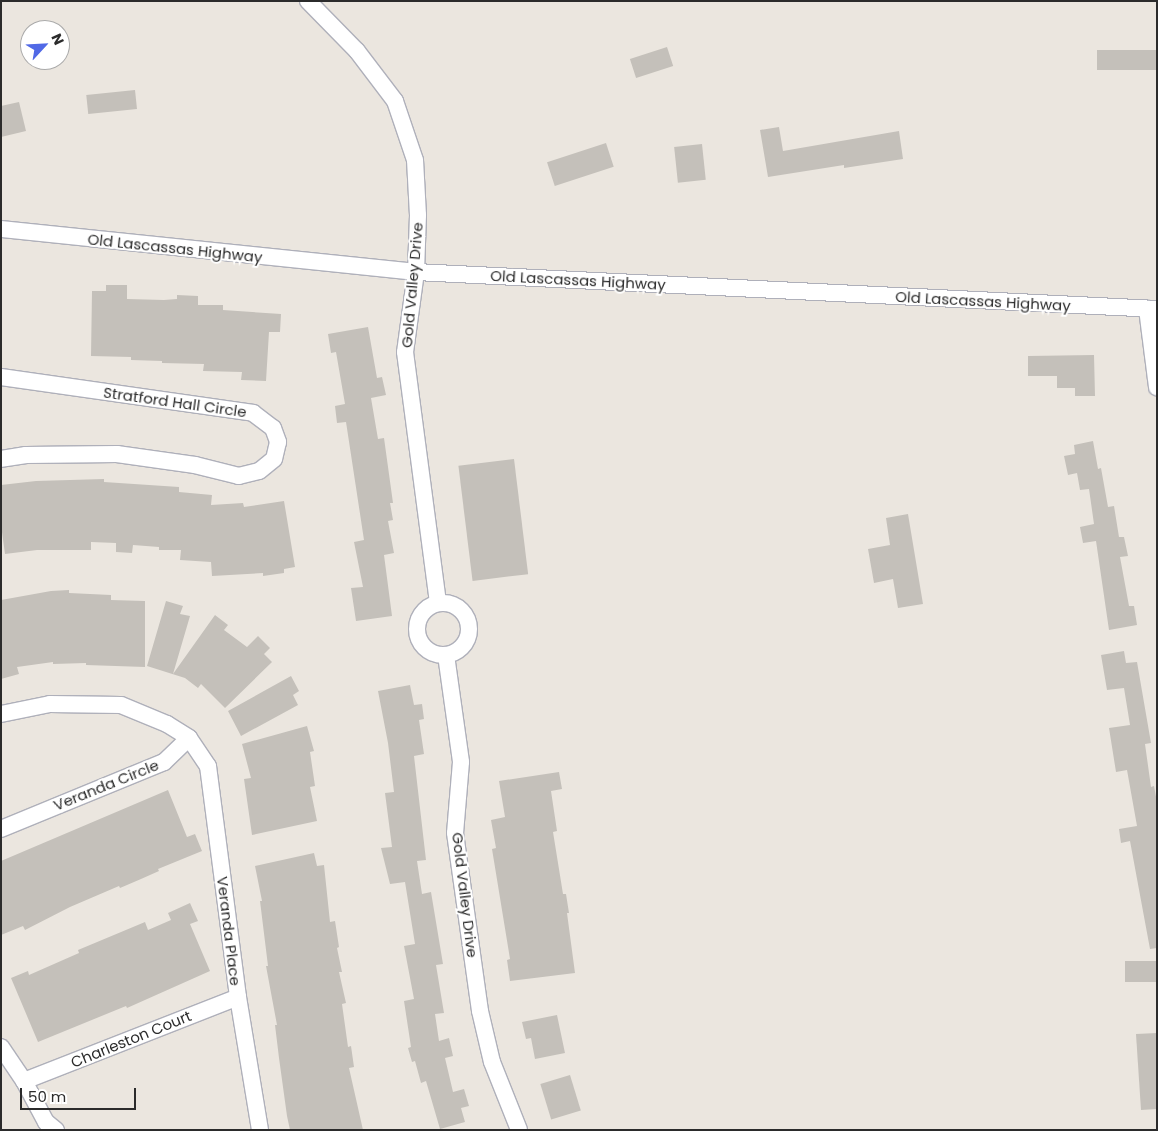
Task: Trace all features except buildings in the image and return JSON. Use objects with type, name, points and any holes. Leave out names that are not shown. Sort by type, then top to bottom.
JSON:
[{"type":"street","name":"Gold Valley Drive","points":[[308,1],[357,51],[395,101],[415,160],[418,215],[416,272],[405,352],[438,603]]},
{"type":"street","name":"Old Lascassas Highway","points":[[1,229],[416,272],[1152,309]]},
{"type":"street","points":[[1152,309],[1157,387]]},
{"type":"street","name":"Stratford Hall Circle","points":[[1,377],[253,412],[273,428],[278,442],[274,459],[259,472],[239,476],[195,465],[116,454],[26,455],[1,459]]},
{"type":"street","points":[[438,603],[446,603],[462,611],[470,626],[466,642],[461,649],[446,655],[431,653],[424,648],[416,631],[421,614],[428,607],[438,603]]},
{"type":"street","name":"Gold Valley Drive","points":[[446,655],[461,762],[454,833],[480,1011],[492,1062],[519,1130]]},
{"type":"street","points":[[1,714],[50,704],[121,705],[167,724],[189,738]]},
{"type":"street","name":"Veranda Circle","points":[[1,829],[164,762],[189,738]]},
{"type":"street","name":"Veranda Place","points":[[189,738],[208,766],[238,997],[260,1130]]},
{"type":"street","name":"Charleston Court","points":[[24,1081],[238,997]]},
{"type":"street","points":[[1,1047],[24,1081],[46,1122],[56,1130]]}]
